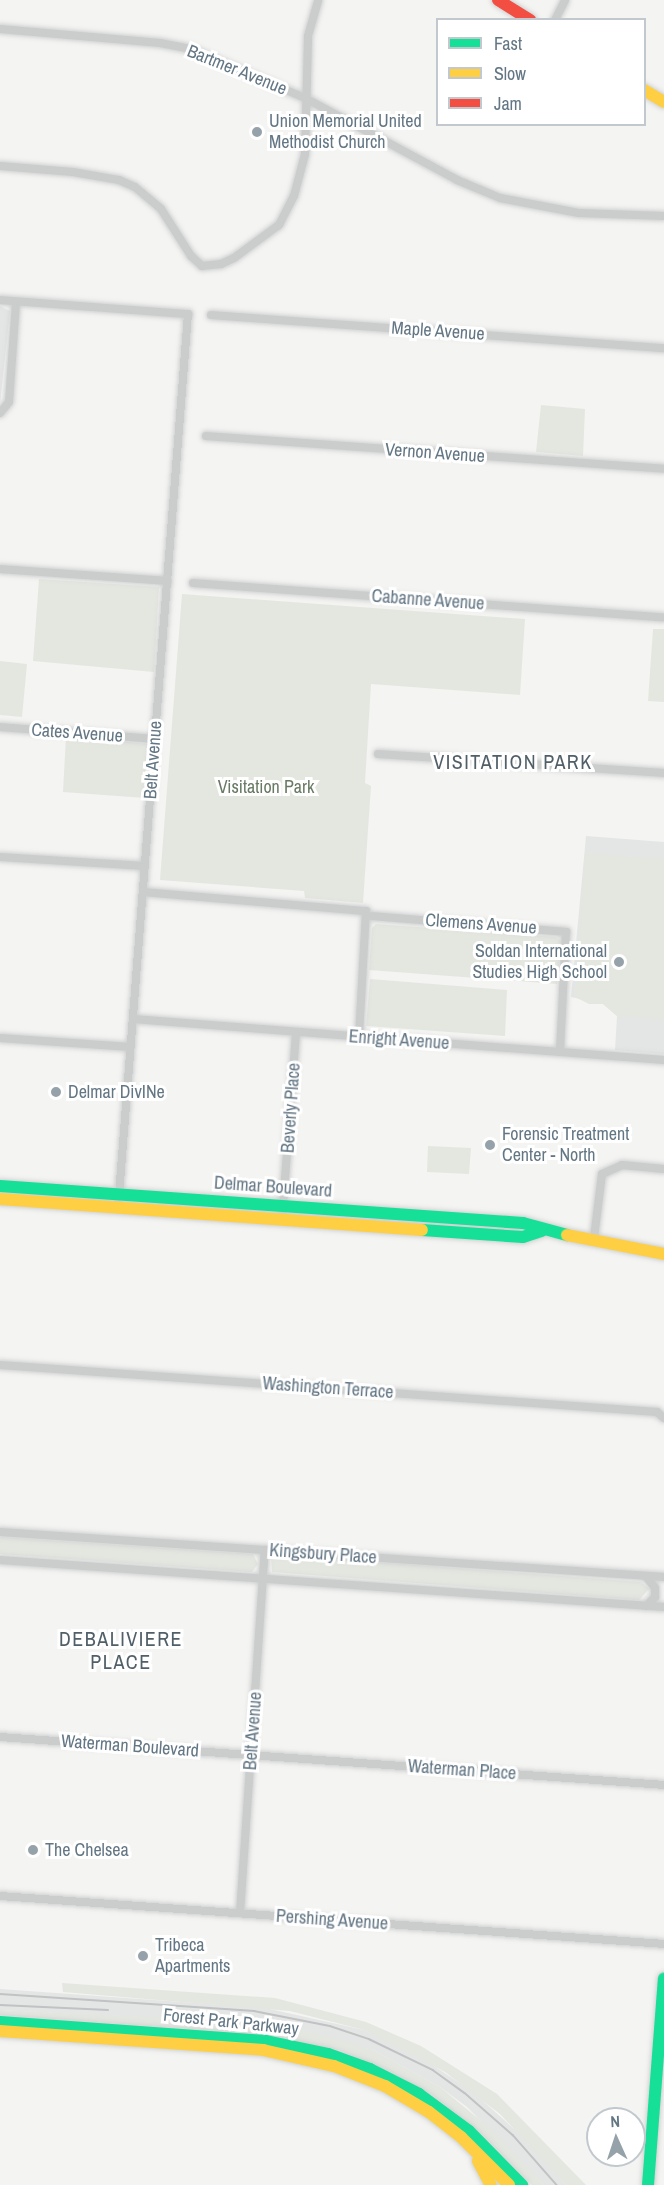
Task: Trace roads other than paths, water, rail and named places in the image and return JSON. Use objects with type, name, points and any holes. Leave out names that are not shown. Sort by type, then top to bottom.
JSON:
[{"type":"main road","points":[[498,0],[527,18]]},
{"type":"main road","points":[[646,91],[664,102]]},
{"type":"main road","name":"Delmar Boulevard","points":[[0,1186],[118,1194],[283,1213],[523,1236],[542,1231],[594,1238],[664,1254]]},
{"type":"main road","name":"Delmar Boulevard","points":[[0,1199],[118,1207],[283,1213]]},
{"type":"main road","points":[[648,2185],[664,1979]]},
{"type":"main road","name":"Forest Park Parkway","points":[[0,2022],[265,2041],[328,2054],[419,2094],[469,2131],[522,2185]]},
{"type":"main road","name":"Forest Park Parkway","points":[[0,2031],[263,2050],[309,2058],[385,2086],[461,2137],[509,2185]]},
{"type":"main road","points":[[461,2137],[491,2185]]},
{"type":"street","points":[[0,166],[100,175],[135,187],[161,209],[196,261],[202,266],[221,264],[279,225],[294,196],[306,154],[305,98],[308,36],[318,0]]},
{"type":"street","points":[[556,18],[565,0]]},
{"type":"street","name":"Bartmer Avenue","points":[[0,29],[160,42],[190,49],[305,98],[457,180],[500,198],[579,213],[664,216]]},
{"type":"street","points":[[0,300],[16,302],[9,402],[2,412]]},
{"type":"street","name":"Belt Avenue","points":[[16,302],[188,314],[118,1207]]},
{"type":"street","name":"Maple Avenue","points":[[212,315],[664,348]]},
{"type":"street","name":"Vernon Avenue","points":[[206,436],[664,470]]},
{"type":"street","points":[[0,569],[168,581]]},
{"type":"street","name":"Cabanne Avenue","points":[[193,583],[664,618]]},
{"type":"street","name":"Cates Avenue","points":[[0,727],[155,739]]},
{"type":"street","points":[[378,754],[664,773]]},
{"type":"street","points":[[0,857],[146,866]]},
{"type":"street","points":[[144,892],[369,913],[359,1036]]},
{"type":"street","name":"Clemens Avenue","points":[[369,913],[566,932],[560,1052]]},
{"type":"street","name":"Enright Avenue","points":[[133,1019],[664,1060]]},
{"type":"street","name":"Beverly Place","points":[[283,1213],[296,1033]]},
{"type":"street","points":[[0,1038],[131,1047]]},
{"type":"street","points":[[594,1238],[602,1174],[622,1165],[664,1169]]},
{"type":"street","name":"Washington Terrace","points":[[0,1365],[662,1413]]},
{"type":"street","name":"Kingsbury Place","points":[[0,1532],[664,1577]]},
{"type":"street","name":"Belt Avenue","points":[[240,1913],[255,1755],[265,1550]]},
{"type":"street","name":"Kingsbury Place","points":[[0,1560],[664,1607]]},
{"type":"street","points":[[646,1576],[655,1588],[655,1597],[646,1606]]},
{"type":"street","name":"Waterman Boulevard","points":[[0,1737],[255,1755]]},
{"type":"street","name":"Waterman Place","points":[[255,1755],[664,1785]]},
{"type":"street","name":"Pershing Avenue","points":[[0,1896],[664,1944]]},
{"type":"tram line","points":[[0,1994],[254,2011],[330,2026],[369,2039],[433,2070],[465,2093],[513,2135],[557,2185]]},
{"type":"tram line","points":[[0,2005],[108,2010]]},
{"type":"place","name":"Union Memorial United Methodist Church","points":[[257,132]]},
{"type":"place","name":"Soldan International Studies High School","points":[[619,962]]},
{"type":"place","name":"Delmar DivINe","points":[[56,1092]]},
{"type":"place","name":"Forensic Treatment Center - North","points":[[490,1145]]},
{"type":"place","name":"The Chelsea","points":[[33,1850]]},
{"type":"place","name":"Tribeca Apartments","points":[[143,1956]]},
{"type":"district","name":"VISITATION PARK","points":[[513,761]]},
{"type":"district","name":"DEBALIVIERE PLACE","points":[[121,1650]]},
{"type":"park label","name":"Visitation Park","points":[[266,787]]}]
